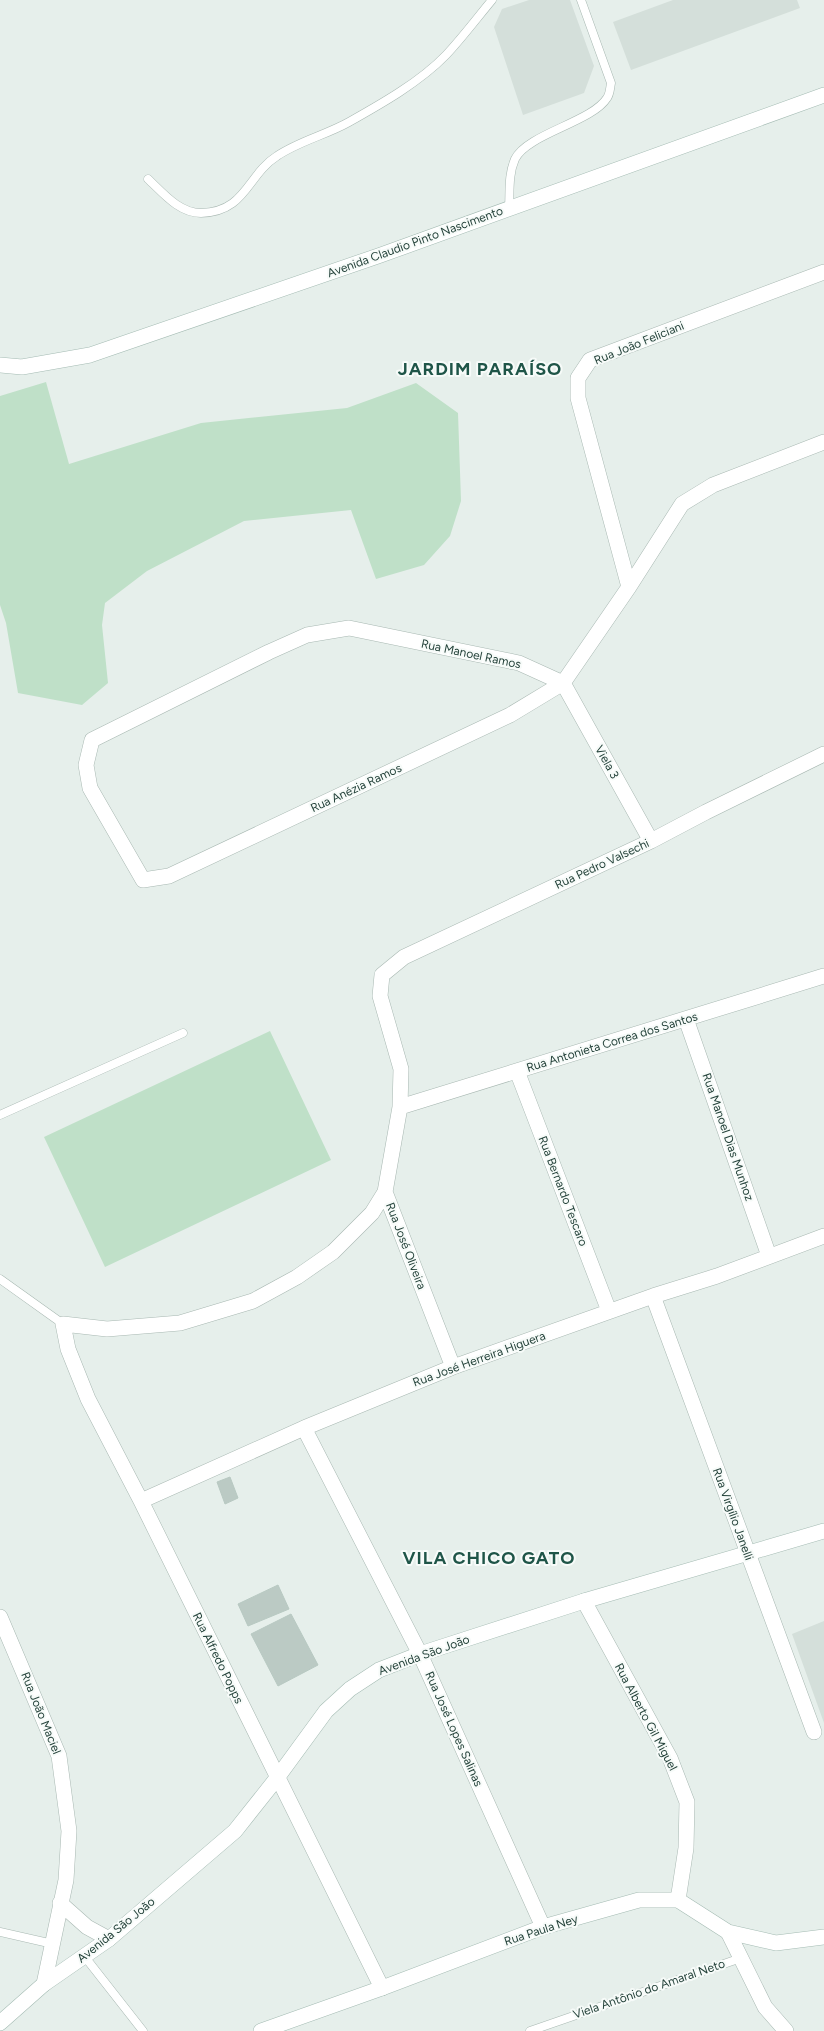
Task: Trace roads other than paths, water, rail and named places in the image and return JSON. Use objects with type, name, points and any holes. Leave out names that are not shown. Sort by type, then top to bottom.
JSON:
[{"type":"street","name":"Avenida Claudio Pinto Nascimento","points":[[0,365],[22,367],[90,355],[824,95]]},
{"type":"street","name":"Rua João Feliciani","points":[[629,587],[578,398],[578,378],[590,360],[824,272]]},
{"type":"street","points":[[563,683],[629,587],[682,504],[713,484],[824,442]]},
{"type":"street","name":"Rua Manoel Ramos","points":[[143,880],[90,788],[86,766],[92,740],[307,635],[349,628],[519,662],[563,683]]},
{"type":"street","name":"Viela 3","points":[[563,683],[651,841]]},
{"type":"street","name":"Rua Anézia Ramos","points":[[143,880],[169,876],[510,715],[563,683]]},
{"type":"street","name":"Rua Pedro Valsechi","points":[[382,975],[404,958],[651,841],[824,755]]},
{"type":"street","name":"Rua José Oliveira","points":[[382,975],[380,996],[401,1069],[400,1107],[385,1192],[452,1367]]},
{"type":"street","name":"Rua Antonieta Correa dos Santos","points":[[400,1107],[824,976]]},
{"type":"street","name":"Rua Manoel Dias Munhoz","points":[[686,1019],[769,1256]]},
{"type":"street","name":"Rua Bernardo Tescaro","points":[[517,1071],[609,1311]]},
{"type":"street","points":[[63,1324],[107,1329],[180,1323],[254,1301],[297,1277],[333,1252],[372,1212],[385,1192]]},
{"type":"street","name":"Rua José Herreira Higuera","points":[[141,1501],[304,1428],[452,1367],[609,1311],[717,1276],[824,1236]]},
{"type":"street","name":"Rua Virgílio Janelli","points":[[653,1296],[814,1732]]},
{"type":"street","name":"Rua Alfredo Popps","points":[[63,1324],[68,1349],[88,1399],[141,1501],[382,1988]]},
{"type":"street","name":"Rua José Lopes Salinas","points":[[304,1428],[420,1654],[543,1927]]},
{"type":"street","name":"Avenida São João","points":[[0,2023],[44,1984],[109,1939],[235,1831],[277,1778],[326,1710],[350,1689],[379,1670],[420,1654],[584,1601],[824,1531]]},
{"type":"street","name":"Rua Alberto Gil Miguel","points":[[584,1601],[670,1758],[687,1802],[686,1848],[678,1900]]},
{"type":"street","name":"Rua João Maciel","points":[[0,1617],[59,1756],[69,1831],[66,1880],[44,1984]]},
{"type":"street","name":"Rua Paula Ney","points":[[261,2031],[382,1988],[543,1927],[638,1900],[678,1900]]},
{"type":"street","points":[[678,1900],[728,1932],[776,1943],[824,1937]]},
{"type":"street","points":[[60,1902],[87,1928],[109,1939]]},
{"type":"street","points":[[728,1932],[765,2006],[786,2031]]},
{"type":"lane","points":[[148,179],[186,212],[202,213],[218,210],[232,204],[244,194],[274,157],[288,149],[347,124],[401,92],[444,57],[492,0]]},
{"type":"lane","points":[[509,208],[510,172],[516,157],[527,146],[597,108],[608,97],[611,83],[581,0]]},
{"type":"lane","points":[[0,1115],[183,1033]]},
{"type":"lane","points":[[0,1279],[63,1324]]},
{"type":"lane","points":[[0,1932],[53,1944]]},
{"type":"lane","points":[[85,1957],[143,2031]]},
{"type":"lane","name":"Viela Antônio do Amaral Neto","points":[[530,2031],[741,1958]]},
{"type":"district","name":"JARDIM PARAÍSO","points":[[480,369]]},
{"type":"district","name":"VILA CHICO GATO","points":[[489,1558]]}]
